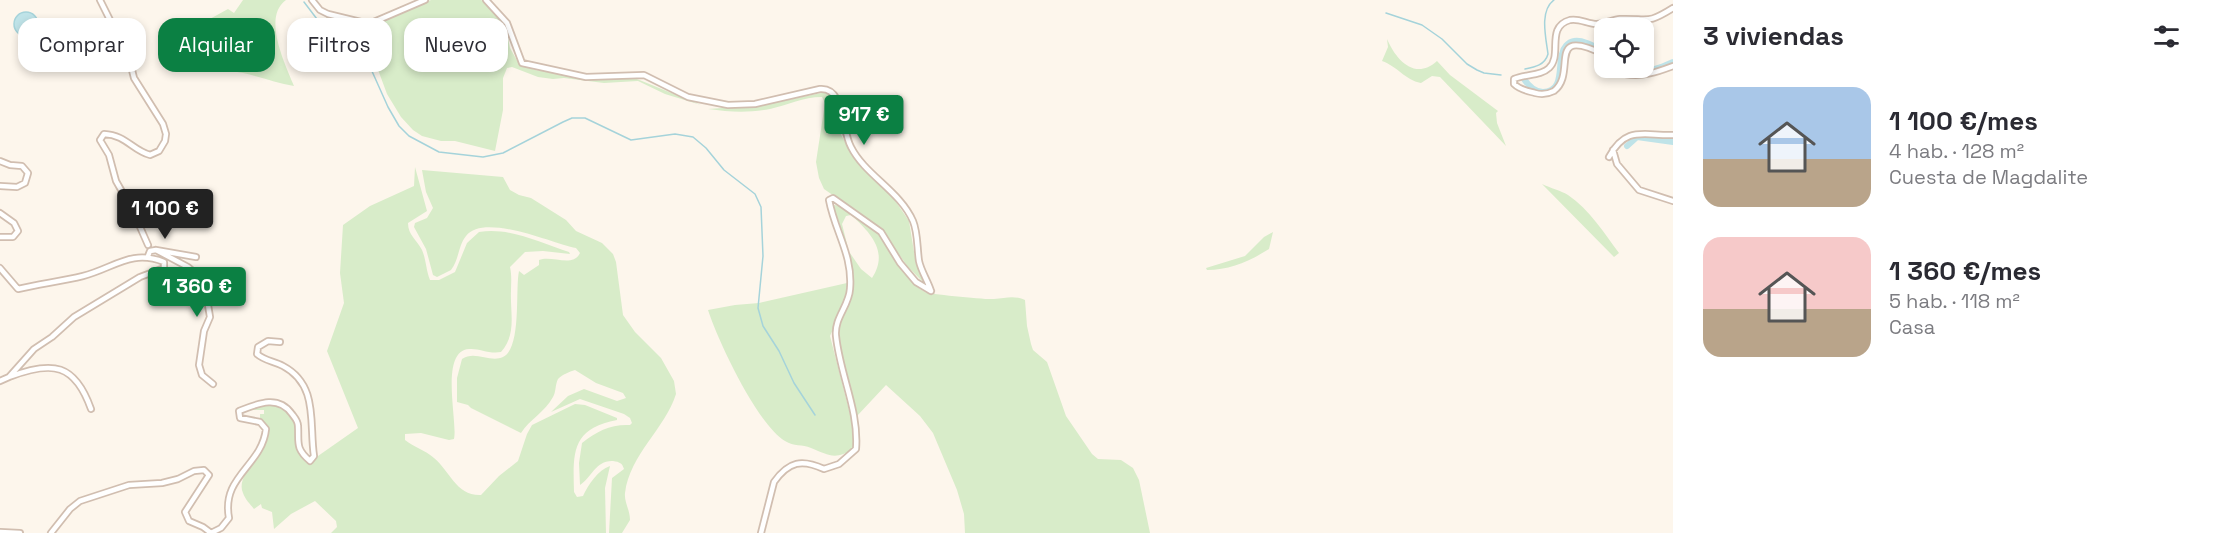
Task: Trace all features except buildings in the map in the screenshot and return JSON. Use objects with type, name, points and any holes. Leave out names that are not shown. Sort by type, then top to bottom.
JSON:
[{"type":"street","points":[[100,0],[129,58],[134,78],[163,124],[166,134],[159,151],[150,155],[142,153],[125,139],[111,134],[104,134],[100,140],[109,155],[116,181],[148,245]]},
{"type":"street","points":[[312,0],[320,10],[328,14],[369,24],[425,0]]},
{"type":"street","points":[[486,0],[507,23],[522,63],[586,77],[644,75],[688,97],[728,105],[755,104],[827,88],[838,100],[845,132],[853,152],[907,210],[913,222],[920,264],[931,291],[916,282],[881,232],[833,198],[829,200],[846,248],[850,271],[849,298],[838,318],[836,334],[855,417],[856,449],[839,464],[824,469],[811,463],[801,463],[787,468],[774,482],[760,533]]},
{"type":"street","points":[[1654,20],[1673,8]]},
{"type":"street","points":[[1594,24],[1569,20],[1561,26],[1554,35],[1554,62],[1545,71],[1514,79],[1514,84],[1541,95],[1549,93],[1560,85],[1564,70],[1564,55],[1568,49],[1574,45],[1582,45],[1594,50]]},
{"type":"street","points":[[1654,73],[1673,66]]},
{"type":"street","points":[[1609,157],[1627,136],[1635,133],[1673,135]]},
{"type":"street","points":[[1613,150],[1617,164],[1639,190],[1673,201]]},
{"type":"street","points":[[0,161],[22,166],[28,173],[26,183],[17,187],[0,186]]},
{"type":"street","points":[[0,213],[14,223],[18,231],[13,237],[0,237]]},
{"type":"street","points":[[148,256],[150,250],[196,256]]},
{"type":"street","points":[[156,250],[188,267],[204,281],[210,317],[204,331],[199,365],[202,375],[213,384]]},
{"type":"street","points":[[0,268],[18,289],[82,276],[126,260],[148,256],[164,262],[165,268],[140,277],[74,317],[52,337],[34,349],[9,377]]},
{"type":"street","points":[[51,533],[70,509],[80,501],[129,485],[162,483],[178,479],[194,471],[204,470],[208,475],[185,512],[189,521],[210,533],[221,528],[229,518],[228,495],[265,440],[266,429],[260,422],[240,418],[239,411],[258,404],[274,401],[288,409],[298,423],[297,443],[302,454],[309,460],[314,456],[312,410],[307,392],[296,376],[283,366],[264,360],[257,354],[258,347],[268,341],[280,342]]},
{"type":"street","points":[[0,381],[31,370],[66,370],[77,380],[92,409]]},
{"type":"street","points":[[0,532],[20,533]]},
{"type":"green space","points":[[243,0],[286,0],[279,8],[276,29],[281,54],[294,86],[239,72],[275,72],[275,18],[212,18],[228,9],[234,13]]},
{"type":"green space","points":[[431,0],[481,0],[492,7],[500,18],[404,18],[404,72],[505,72],[503,78],[503,110],[495,151],[422,136],[401,117],[387,94],[379,72],[392,72],[391,18]]},
{"type":"green space","points":[[508,38],[510,48],[519,64],[535,70],[600,79],[637,79],[701,105],[665,94],[638,81],[604,83],[564,78],[553,79],[538,77],[512,67],[508,68]]},
{"type":"green space","points":[[1387,39],[1396,54],[1407,65],[1421,69],[1437,61],[1450,75],[1498,111],[1496,113],[1497,123],[1506,146],[1440,77],[1432,76],[1421,83],[1410,79],[1382,61],[1388,47]]},
{"type":"green space","points":[[826,92],[834,99],[840,133],[852,154],[894,199],[909,221],[916,264],[926,285],[908,267],[880,228],[824,189],[816,162],[825,103],[822,97],[808,98],[770,109],[754,111],[708,109],[764,105]]},
{"type":"green space","points":[[415,167],[427,211],[408,223],[408,227],[422,250],[430,280],[439,280],[455,272],[467,243],[479,232],[514,234],[570,254],[525,252],[510,267],[512,323],[506,345],[501,352],[469,349],[460,353],[455,362],[452,374],[454,439],[449,440],[421,433],[405,434],[405,440],[440,463],[459,487],[472,494],[481,495],[499,476],[518,461],[532,425],[575,404],[585,405],[617,418],[583,436],[575,454],[574,492],[577,497],[583,496],[594,478],[610,466],[605,488],[606,533],[331,533],[337,527],[336,521],[315,501],[291,514],[274,529],[272,512],[262,508],[261,504],[254,509],[244,495],[242,485],[244,478],[264,445],[268,426],[260,419],[260,414],[264,414],[264,410],[244,410],[275,403],[287,411],[296,423],[297,445],[307,463],[313,463],[318,456],[358,428],[327,351],[344,303],[340,273],[343,225],[370,206],[414,186]]},
{"type":"green space","points":[[422,170],[503,177],[510,190],[531,198],[566,220],[576,231],[602,243],[613,254],[623,315],[635,332],[661,358],[674,381],[676,394],[671,407],[640,454],[628,479],[625,496],[630,520],[622,533],[609,533],[612,478],[624,469],[622,465],[613,461],[602,463],[580,485],[579,463],[582,443],[604,429],[630,425],[632,423],[630,418],[580,399],[551,412],[568,396],[584,389],[617,401],[626,398],[623,393],[596,383],[575,370],[568,372],[558,379],[550,402],[521,433],[468,405],[457,402],[457,378],[462,359],[472,356],[493,359],[503,357],[509,351],[513,342],[517,317],[519,271],[524,275],[539,265],[539,260],[572,260],[580,253],[576,248],[536,236],[488,227],[475,229],[466,236],[451,270],[437,277],[433,275],[426,249],[414,227],[415,223],[427,218],[433,208],[426,192]]},
{"type":"green space","points":[[1542,184],[1565,194],[1583,207],[1619,253],[1614,257]]},
{"type":"green space","points":[[833,205],[846,209],[874,229],[911,281],[925,292],[970,298],[1014,297],[1025,300],[1027,326],[1033,350],[1047,362],[1066,416],[1092,454],[1098,459],[1121,460],[1133,468],[1139,480],[1150,533],[965,533],[964,514],[957,490],[933,433],[920,416],[886,385],[857,416],[845,374],[839,324],[852,294],[850,253],[861,269],[872,278],[879,260],[878,251],[871,236],[851,215],[846,216],[842,224],[848,248]]},
{"type":"green space","points":[[1273,232],[1269,249],[1232,267],[1207,270],[1206,268],[1245,256],[1264,237]]},
{"type":"green space","points":[[847,283],[847,296],[830,336],[851,418],[854,448],[832,456],[808,447],[788,443],[774,432],[740,381],[708,310],[759,303]]},
{"type":"water","points":[[26,12],[35,15],[36,18],[18,18],[17,33],[14,24],[17,15]]},
{"type":"waterway","points":[[1525,69],[1539,65],[1547,58],[1545,18],[1546,11],[1554,0]]},
{"type":"waterway","points":[[304,2],[339,48],[371,69],[399,126],[409,136],[439,152],[483,157],[503,153],[572,118],[585,118],[631,140],[675,134],[693,137],[706,148],[724,170],[755,194],[761,207],[763,256],[758,308],[763,326],[779,351],[794,383],[815,415]]},
{"type":"waterway","points":[[1386,13],[1422,25],[1442,39],[1467,64],[1477,70],[1501,75]]},
{"type":"waterway","points":[[1524,79],[1537,91],[1550,91],[1559,78],[1561,59],[1566,46],[1578,41],[1594,47]]},
{"type":"waterway","points":[[1654,70],[1673,62]]},
{"type":"waterway","points":[[1627,146],[1637,137],[1673,142]]}]
